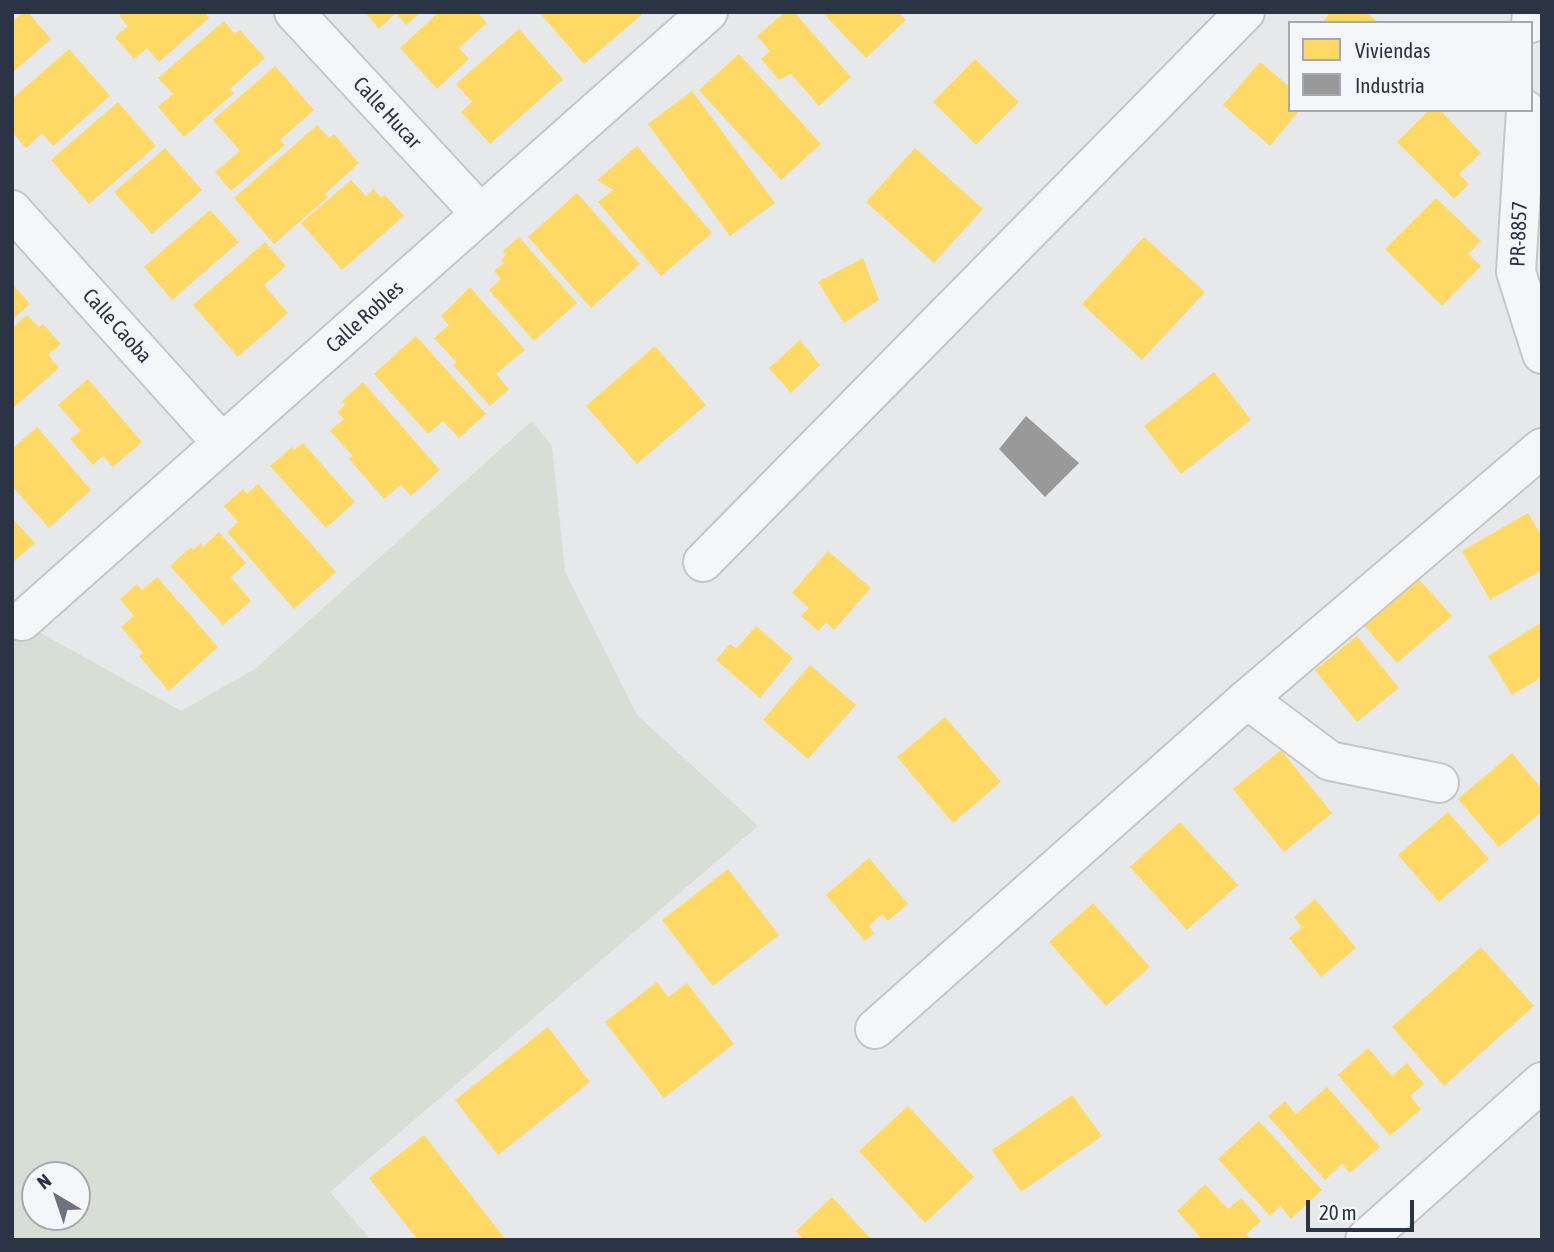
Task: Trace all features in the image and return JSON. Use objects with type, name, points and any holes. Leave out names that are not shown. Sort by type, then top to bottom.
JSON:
[{"type":"street","name":"Calle Hucar","points":[[294,12],[481,214]]},
{"type":"street","name":"Calle Robles","points":[[22,621],[708,12]]},
{"type":"street","points":[[703,562],[1245,12]]},
{"type":"street","name":"PR-8857","points":[[1525,112],[1516,272],[1542,354]]},
{"type":"street","name":"Calle Caoba","points":[[12,209],[222,443]]},
{"type":"street","points":[[875,1029],[1247,699],[1542,448]]},
{"type":"street","points":[[1247,699],[1330,761],[1439,783]]},
{"type":"street","points":[[1365,1240],[1542,1082]]},
{"type":"shaded area","points":[[532,421],[552,446],[565,572],[637,715],[758,826],[330,1192],[371,1240],[12,1240],[12,617],[181,711],[255,669]]},
{"type":"building: Viviendas","points":[[23,12],[28,12],[51,39],[12,73],[12,22]]},
{"type":"building: Viviendas","points":[[123,12],[204,12],[209,18],[159,62],[147,48],[134,59],[115,37],[128,26],[119,16]]},
{"type":"building: Viviendas","points":[[365,12],[421,12],[406,25],[396,13],[379,29]]},
{"type":"building: Viviendas","points":[[439,12],[477,12],[487,23],[459,48],[469,59],[437,89],[400,48]]},
{"type":"building: Viviendas","points":[[539,12],[645,12],[584,64]]},
{"type":"building: Viviendas","points":[[785,12],[794,12],[851,77],[819,106],[791,74],[779,80],[761,59],[770,51],[757,36]]},
{"type":"building: Viviendas","points":[[822,12],[898,12],[906,20],[866,58]]},
{"type":"building: Viviendas","points":[[1330,12],[1366,12],[1377,21],[1323,21]]},
{"type":"building: Viviendas","points":[[224,21],[235,34],[240,30],[265,58],[230,89],[234,93],[184,137],[158,107],[173,94],[158,78]]},
{"type":"building: Viviendas","points":[[519,29],[563,79],[490,144],[461,112],[472,102],[456,84]]},
{"type":"building: Viviendas","points":[[69,49],[110,96],[53,146],[42,133],[26,148],[12,132],[12,99]]},
{"type":"building: Viviendas","points":[[739,54],[821,144],[781,180],[699,90]]},
{"type":"building: Viviendas","points":[[975,59],[1019,102],[976,145],[933,102]]},
{"type":"building: Viviendas","points":[[1260,62],[1288,85],[1288,112],[1298,112],[1270,146],[1223,105]]},
{"type":"building: Viviendas","points":[[275,66],[314,110],[280,140],[285,145],[231,191],[215,172],[240,151],[213,120]]},
{"type":"building: Viviendas","points":[[692,91],[775,203],[730,236],[648,124]]},
{"type":"building: Viviendas","points":[[118,102],[156,146],[89,204],[51,160]]},
{"type":"building: Viviendas","points":[[1427,112],[1442,112],[1481,153],[1459,174],[1469,184],[1454,199],[1397,142]]},
{"type":"building: Viviendas","points":[[317,125],[329,138],[334,134],[359,163],[325,194],[328,197],[274,244],[234,198]]},
{"type":"building: Viviendas","points":[[637,146],[712,233],[661,276],[598,202],[613,190],[597,180]]},
{"type":"building: Viviendas","points":[[165,148],[202,190],[152,234],[114,192]]},
{"type":"building: Viviendas","points":[[915,148],[983,209],[934,263],[866,202]]},
{"type":"building: Viviendas","points":[[351,180],[366,196],[374,189],[381,198],[385,195],[404,216],[342,270],[301,223]]},
{"type":"building: Viviendas","points":[[577,193],[640,264],[591,308],[528,237]]},
{"type":"building: Viviendas","points":[[1436,198],[1481,241],[1468,254],[1481,266],[1442,306],[1385,249]]},
{"type":"building: Viviendas","points":[[210,210],[239,242],[172,300],[144,267]]},
{"type":"building: Viviendas","points":[[519,237],[577,303],[534,341],[489,290],[501,279],[494,271],[504,263],[501,260],[506,255],[503,251]]},
{"type":"building: Viviendas","points":[[1144,237],[1205,292],[1142,360],[1082,304]]},
{"type":"building: Viviendas","points":[[265,242],[286,266],[264,285],[288,313],[238,357],[193,305]]},
{"type":"building: Viviendas","points":[[863,258],[879,300],[844,323],[818,282]]},
{"type":"building: Viviendas","points":[[12,284],[30,304],[12,320]]},
{"type":"building: Viviendas","points":[[470,287],[525,350],[496,374],[509,389],[490,406],[453,365],[456,362],[434,338],[449,325],[441,316]]},
{"type":"building: Viviendas","points":[[27,315],[39,327],[43,324],[61,344],[48,355],[59,368],[12,409],[12,328]]},
{"type":"building: Viviendas","points":[[416,336],[486,414],[459,438],[443,421],[428,434],[374,374]]},
{"type":"building: Viviendas","points":[[800,340],[820,365],[791,393],[769,368]]},
{"type":"building: Viviendas","points":[[655,346],[706,405],[637,464],[586,406]]},
{"type":"building: Viviendas","points":[[1214,372],[1251,420],[1181,474],[1144,426]]},
{"type":"building: Viviendas","points":[[88,379],[142,442],[113,467],[103,456],[93,465],[70,439],[81,431],[58,405]]},
{"type":"building: Viviendas","points":[[363,382],[440,470],[411,496],[401,485],[384,499],[349,459],[353,456],[330,431],[344,419],[337,412],[345,405],[342,401]]},
{"type":"building: Viviendas","points":[[37,427],[91,490],[49,528],[12,486],[12,449]]},
{"type":"building: Viviendas","points":[[303,443],[355,502],[326,528],[270,466],[292,447],[294,450]]},
{"type":"building: Viviendas","points":[[258,484],[336,572],[294,609],[227,532],[238,522],[224,506],[243,489],[247,494]]},
{"type":"building: Viviendas","points":[[1528,513],[1542,537],[1542,570],[1490,600],[1462,551]]},
{"type":"building: Viviendas","points":[[12,518],[35,543],[12,563]]},
{"type":"building: Viviendas","points":[[219,532],[246,563],[231,577],[251,601],[223,625],[170,566],[191,547],[193,550],[201,543],[203,547]]},
{"type":"building: Viviendas","points":[[828,551],[871,588],[834,630],[826,622],[818,631],[801,616],[809,608],[792,593]]},
{"type":"building: Viviendas","points":[[157,577],[218,647],[169,691],[139,656],[143,653],[121,627],[134,616],[120,599],[137,584],[142,590]]},
{"type":"building: Viviendas","points":[[1417,577],[1452,616],[1397,663],[1363,624]]},
{"type":"building: Viviendas","points":[[1542,622],[1542,677],[1512,695],[1488,656]]},
{"type":"building: Viviendas","points":[[756,626],[793,658],[760,698],[716,660],[730,644],[736,649]]},
{"type":"building: Viviendas","points":[[1357,636],[1399,688],[1357,722],[1315,670]]},
{"type":"building: Viviendas","points":[[810,665],[856,705],[808,759],[763,720]]},
{"type":"building: Viviendas","points":[[945,717],[1001,782],[953,823],[897,757]]},
{"type":"building: Viviendas","points":[[1281,750],[1332,813],[1284,852],[1233,789]]},
{"type":"building: Viviendas","points":[[1512,753],[1542,789],[1542,812],[1499,847],[1458,799]]},
{"type":"building: Viviendas","points":[[1448,812],[1489,859],[1439,902],[1398,855]]},
{"type":"building: Viviendas","points":[[1180,822],[1238,885],[1187,930],[1130,867]]},
{"type":"building: Viviendas","points":[[869,858],[908,904],[888,921],[882,914],[869,926],[874,933],[865,941],[826,895]]},
{"type":"building: Viviendas","points":[[728,869],[779,935],[713,986],[662,920]]},
{"type":"building: Viviendas","points":[[1315,899],[1356,948],[1321,977],[1289,938],[1302,927],[1294,917]]},
{"type":"building: Viviendas","points":[[1093,903],[1150,967],[1106,1006],[1049,942]]},
{"type":"building: Viviendas","points":[[1481,947],[1534,1006],[1444,1086],[1392,1027]]},
{"type":"building: Viviendas","points":[[657,982],[668,997],[687,983],[734,1044],[664,1098],[605,1022]]},
{"type":"building: Viviendas","points":[[548,1027],[590,1082],[498,1155],[455,1100]]},
{"type":"building: Viviendas","points":[[1368,1048],[1392,1076],[1407,1063],[1424,1084],[1410,1096],[1421,1109],[1390,1136],[1338,1075]]},
{"type":"building: Viviendas","points":[[1327,1087],[1380,1147],[1350,1173],[1342,1164],[1325,1180],[1268,1116],[1285,1101],[1296,1114]]},
{"type":"building: Viviendas","points":[[1072,1095],[1102,1136],[1021,1192],[992,1150]]},
{"type":"building: Viviendas","points":[[908,1106],[974,1177],[925,1223],[859,1151]]},
{"type":"building: Viviendas","points":[[1259,1121],[1322,1190],[1291,1219],[1280,1206],[1270,1216],[1218,1159]]},
{"type":"building: Viviendas","points":[[424,1135],[506,1240],[418,1240],[369,1178]]},
{"type":"building: Viviendas","points":[[1205,1184],[1228,1209],[1241,1198],[1261,1221],[1246,1234],[1251,1240],[1203,1240],[1177,1211]]},
{"type":"building: Viviendas","points":[[832,1197],[872,1240],[804,1240],[796,1231]]},
{"type":"building: Industria","points":[[1026,416],[1079,463],[1045,497],[999,449]]}]
